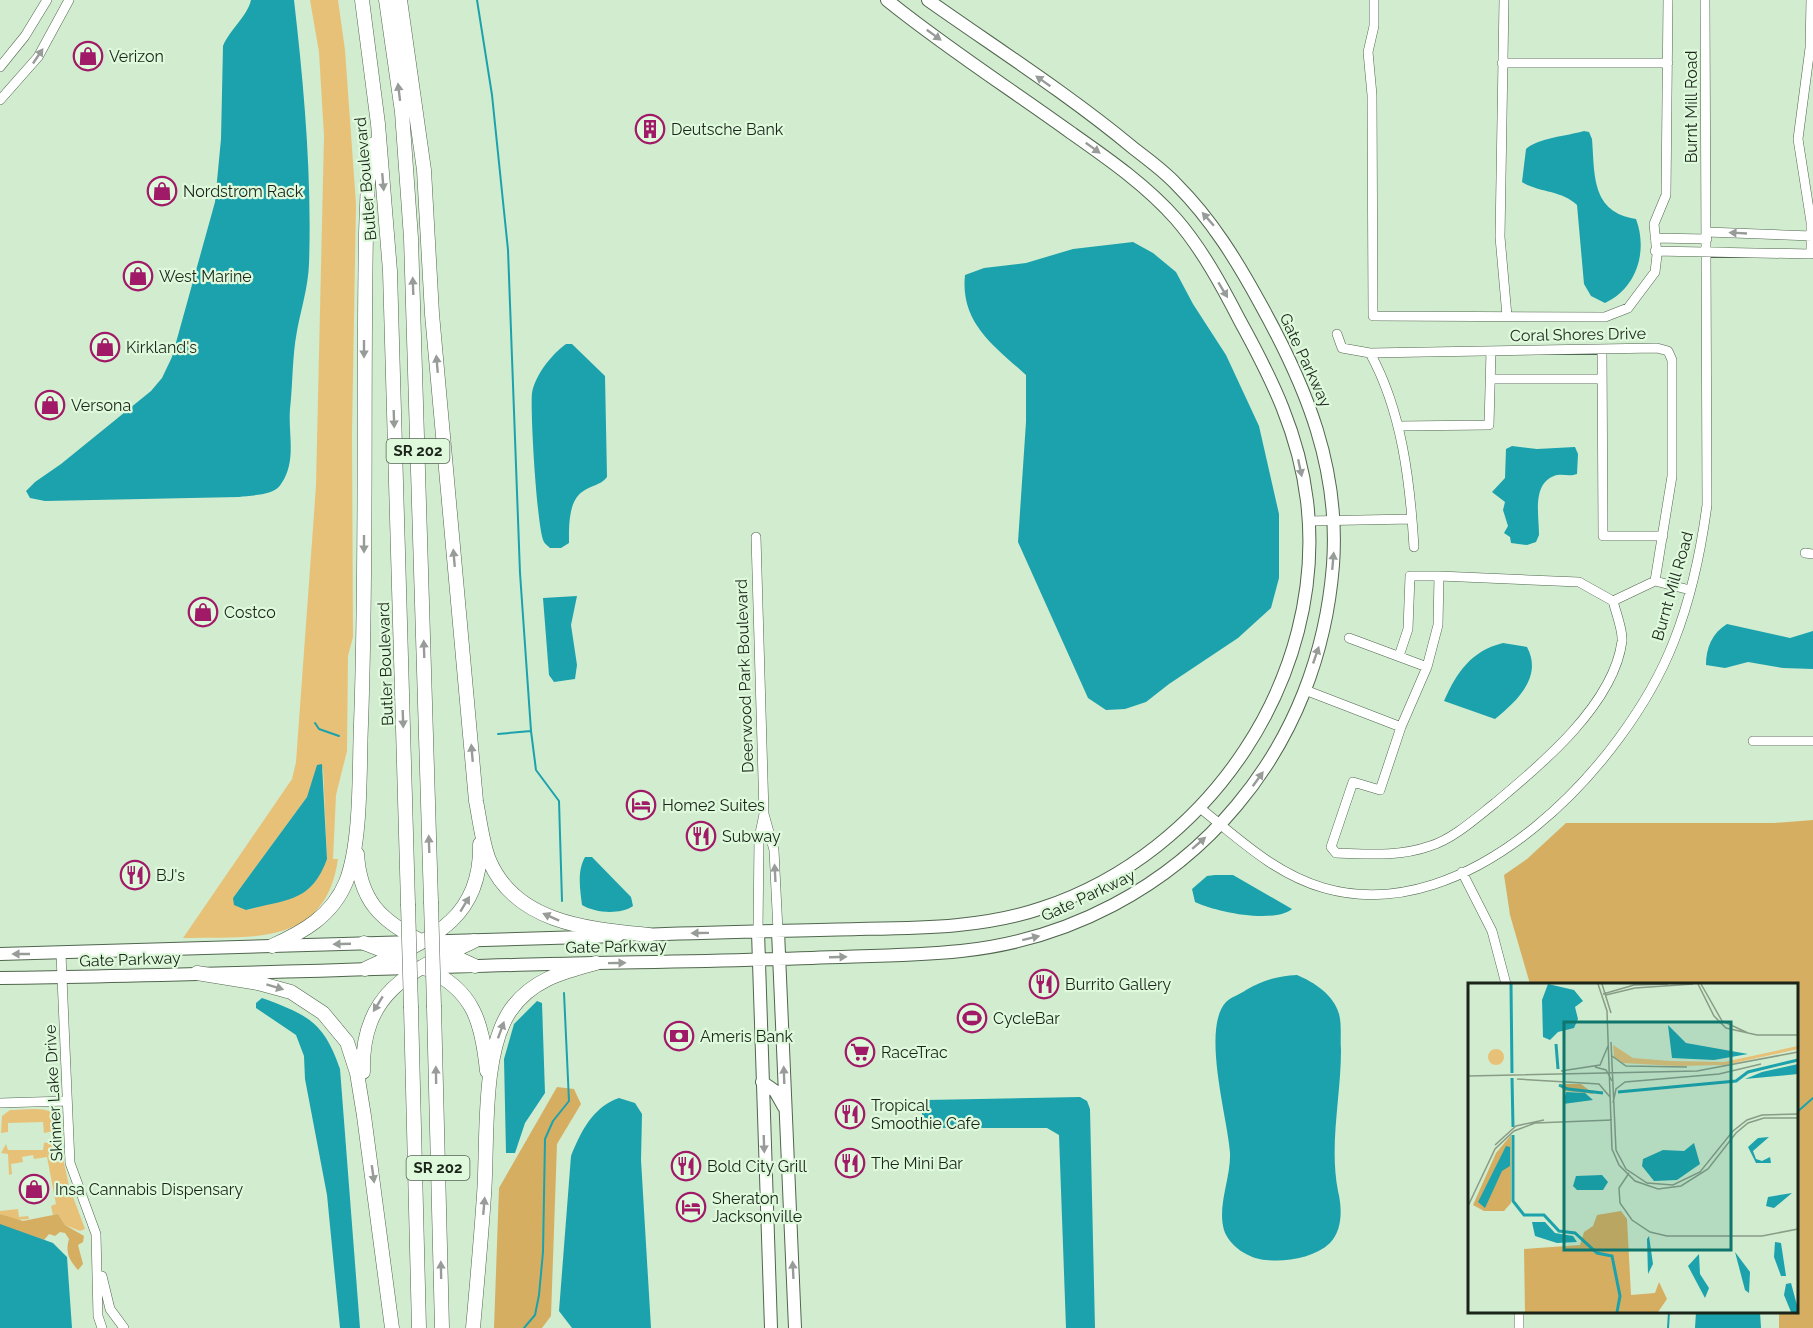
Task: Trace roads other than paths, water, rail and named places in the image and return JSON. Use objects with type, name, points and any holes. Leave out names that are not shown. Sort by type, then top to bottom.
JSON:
[{"type":"highway","name":"Butler Boulevard","points":[[362,0],[378,124],[390,271],[419,1328]]},
{"type":"highway","name":"SR 202","points":[[386,0],[402,112],[411,238],[442,1328]]},
{"type":"highway","points":[[365,969],[422,942],[458,916],[474,888],[480,857],[432,314],[424,170],[415,92],[400,0]]},
{"type":"highway","points":[[378,124],[368,181],[366,233],[363,660],[356,831],[358,870],[371,903],[386,921],[422,942],[475,966]]},
{"type":"highway","points":[[476,801],[483,843],[491,863],[506,885],[526,904],[572,925],[649,935]]},
{"type":"highway","points":[[272,946],[304,931],[324,914],[340,893],[346,881],[356,831]]},
{"type":"highway","points":[[364,1116],[363,1048],[370,1018],[386,993],[422,967],[474,941]]},
{"type":"highway","points":[[364,944],[422,967],[455,986],[475,1012],[484,1039],[489,1088],[485,1194],[472,1328]]},
{"type":"highway","points":[[489,1088],[500,1031],[518,1002],[534,985],[596,963]]},
{"type":"highway","points":[[197,973],[273,986],[295,994],[323,1013],[340,1031],[354,1059],[364,1116],[392,1328]]},
{"type":"main road","name":"Gate Parkway","points":[[0,954],[62,954],[951,926],[1030,912],[1076,895],[1124,870],[1164,842],[1219,789],[1250,742],[1286,670],[1304,596],[1307,500],[1294,438],[1278,392],[1227,296],[1193,241],[1174,217],[1112,162],[887,0]]},
{"type":"main road","name":"Gate Parkway","points":[[0,978],[779,959],[968,950],[1045,934],[1075,923],[1139,892],[1221,825],[1270,762],[1299,707],[1328,612],[1334,549],[1328,471],[1319,430],[1306,393],[1268,317],[1215,228],[1174,181],[1100,120],[928,0]]},
{"type":"main road","name":"Deerwood Park Boulevard","points":[[778,931],[795,1328]]},
{"type":"main road","name":"Deerwood Park Boulevard","points":[[758,932],[771,1328]]},
{"type":"main road","points":[[762,1082],[775,1091],[786,1111]]},
{"type":"street","points":[[0,67],[25,36],[47,0]]},
{"type":"street","points":[[0,100],[38,57],[69,0]]},
{"type":"street","points":[[1374,0],[1374,26],[1368,52],[1372,95],[1373,316],[1605,317],[1628,308],[1652,275],[1656,265],[1655,238],[1658,210],[1666,195],[1668,0]]},
{"type":"street","points":[[1504,0],[1500,237],[1507,316]]},
{"type":"street","name":"Burnt Mill Road","points":[[1200,808],[1282,872],[1325,889],[1366,894],[1409,891],[1445,881],[1494,856],[1531,830],[1578,788],[1607,752],[1655,682],[1674,641],[1690,590],[1703,538],[1707,505],[1705,0]]},
{"type":"street","points":[[1655,251],[1758,252],[1812,256],[1810,186],[1800,160],[1798,139],[1811,48],[1811,0]]},
{"type":"street","points":[[1502,63],[1668,63]]},
{"type":"street","points":[[1655,238],[1758,234],[1812,236]]},
{"type":"street","points":[[1758,234],[1758,252]]},
{"type":"street","points":[[1785,235],[1785,253]]},
{"type":"street","name":"Coral Shores Drive","points":[[1338,334],[1342,348],[1370,353],[1657,348],[1668,351],[1672,360],[1672,476],[1655,581]]},
{"type":"street","points":[[1602,349],[1603,536],[1663,536]]},
{"type":"street","points":[[1398,426],[1490,425],[1491,351]]},
{"type":"street","points":[[1370,353],[1378,367],[1398,426],[1411,497],[1414,547]]},
{"type":"street","points":[[1492,379],[1602,379]]},
{"type":"street","points":[[1308,521],[1412,519]]},
{"type":"street","name":"Deerwood Park Boulevard","points":[[756,537],[764,814],[759,838],[758,932]]},
{"type":"street","points":[[1399,656],[1408,629],[1410,576],[1439,576],[1579,582],[1613,601],[1622,639],[1612,675],[1588,712],[1543,764],[1473,821],[1432,846],[1389,856],[1336,853],[1331,848],[1353,782],[1380,790],[1401,727],[1427,667],[1438,625],[1439,576]]},
{"type":"street","points":[[1613,601],[1655,581],[1690,590]]},
{"type":"street","points":[[1349,638],[1427,667]]},
{"type":"street","points":[[1305,690],[1401,727]]},
{"type":"street","points":[[1753,741],[1813,741]]},
{"type":"street","name":"Deerwood Park Boulevard","points":[[764,814],[774,850],[778,931]]},
{"type":"street","points":[[1462,872],[1492,931],[1506,983]]},
{"type":"street","name":"Skinner Lake Drive","points":[[62,954],[70,1163],[96,1234],[99,1262],[110,1309],[124,1328]]},
{"type":"street","points":[[0,1103],[67,1101]]},
{"type":"street","name":"Skinner Lake Drive","points":[[99,1262],[98,1316],[102,1328]]},
{"type":"water","points":[[251,0],[294,0],[306,132],[309,264],[294,350],[290,409],[291,447],[286,475],[278,488],[273,491],[239,497],[45,501],[30,498],[26,491],[35,482],[61,464],[151,391],[162,378],[172,357],[215,202],[221,139],[223,46],[246,12]]},
{"type":"water","points":[[1584,131],[1589,132],[1592,139],[1595,178],[1603,200],[1621,215],[1636,219],[1641,244],[1640,256],[1632,278],[1625,288],[1605,303],[1591,296],[1584,284],[1577,205],[1558,194],[1522,182],[1526,149],[1545,140]]},
{"type":"water","points":[[1133,242],[1153,253],[1176,272],[1193,304],[1226,355],[1259,426],[1279,514],[1279,578],[1271,608],[1238,638],[1146,702],[1125,709],[1106,710],[1088,698],[1018,542],[1026,422],[1026,375],[991,343],[974,320],[965,292],[965,275],[984,268],[1026,263],[1073,249]]},
{"type":"water","points":[[566,344],[572,344],[605,376],[607,477],[577,496],[570,516],[569,543],[561,548],[550,548],[544,542],[539,516],[533,445],[532,393],[545,366]]},
{"type":"water","points":[[1512,446],[1537,449],[1575,447],[1578,454],[1577,474],[1554,476],[1542,486],[1538,501],[1539,535],[1536,542],[1527,545],[1511,543],[1510,537],[1504,533],[1508,526],[1503,510],[1505,502],[1492,492],[1505,478],[1506,449]]},
{"type":"water","points":[[577,596],[571,625],[577,665],[575,679],[554,682],[549,675],[543,598]]},
{"type":"water","points":[[1727,624],[1790,638],[1813,631],[1813,669],[1783,668],[1748,662],[1725,668],[1706,665],[1711,642],[1717,632]]},
{"type":"water","points":[[1503,643],[1527,647],[1531,658],[1530,678],[1512,704],[1495,719],[1444,701],[1466,664],[1482,651]]},
{"type":"water","points":[[322,764],[327,859],[321,873],[305,892],[296,897],[246,910],[234,905],[233,898],[307,797],[317,765]]},
{"type":"water","points":[[585,857],[592,857],[631,897],[633,906],[621,911],[608,912],[582,905],[580,874]]},
{"type":"water","points":[[1233,875],[1292,909],[1272,916],[1244,915],[1195,902],[1192,889],[1207,876]]},
{"type":"water","points":[[1297,975],[1310,981],[1328,995],[1340,1018],[1341,1068],[1335,1156],[1340,1218],[1334,1238],[1324,1248],[1291,1259],[1266,1260],[1240,1251],[1227,1236],[1222,1221],[1230,1153],[1218,1075],[1216,1032],[1219,1015],[1228,1000],[1265,981]]},
{"type":"water","points":[[262,998],[312,1022],[328,1040],[340,1069],[360,1328],[340,1328],[327,1195],[305,1079],[304,1056],[296,1035],[256,1008],[256,1003]]},
{"type":"water","points":[[537,1001],[542,1003],[545,1093],[525,1123],[515,1153],[506,1153],[504,1059],[514,1024]]},
{"type":"water","points":[[1080,1097],[1087,1101],[1090,1109],[1095,1328],[1066,1328],[1059,1135],[1047,1128],[935,1128],[922,1118],[922,1107],[926,1100]]},
{"type":"water","points":[[619,1098],[635,1103],[642,1114],[641,1160],[651,1328],[572,1328],[559,1311],[571,1156],[589,1121],[602,1107]]},
{"type":"water","points":[[0,1224],[53,1243],[67,1257],[72,1328],[0,1328]]},
{"type":"water","points":[[1696,1313],[1760,1313],[1761,1328],[1695,1328]]},
{"type":"waterway","points":[[477,0],[492,95],[508,250],[520,573],[531,731],[536,770],[559,801],[562,901]]},
{"type":"waterway","points":[[315,723],[319,729],[339,736]]},
{"type":"waterway","points":[[498,734],[531,731]]},
{"type":"waterway","points":[[524,1328],[535,1315],[539,1295],[543,1252],[545,1139],[553,1121],[569,1101],[564,993]]},
{"type":"waterway","points":[[1798,1111],[1813,1098]]},
{"type":"waterway","points":[[1668,1328],[1669,1313]]},
{"type":"place","name":"Verizon","points":[[88,56]]},
{"type":"place","name":"Deutsche Bank","points":[[650,129]]},
{"type":"place","name":"Nordstrom Rack","points":[[162,191]]},
{"type":"place","name":"West Marine","points":[[138,276]]},
{"type":"place","name":"Kirkland's","points":[[105,347]]},
{"type":"place","name":"Versona","points":[[50,405]]},
{"type":"place","name":"Costco","points":[[203,612]]},
{"type":"place","name":"Home2 Suites","points":[[641,805]]},
{"type":"place","name":"Subway","points":[[701,836]]},
{"type":"place","name":"BJ's","points":[[135,875]]},
{"type":"place","name":"Burrito Gallery","points":[[1044,984]]},
{"type":"place","name":"CycleBar","points":[[972,1018]]},
{"type":"place","name":"Ameris Bank","points":[[679,1036]]},
{"type":"place","name":"RaceTrac","points":[[860,1052]]},
{"type":"place","name":"Tropical Smoothie Cafe","points":[[850,1114]]},
{"type":"place","name":"The Mini Bar","points":[[850,1163]]},
{"type":"place","name":"Bold City Grill","points":[[686,1166]]},
{"type":"place","name":"Insa Cannabis Dispensary","points":[[34,1189]]},
{"type":"place","name":"Sheraton Jacksonville","points":[[691,1207]]}]
